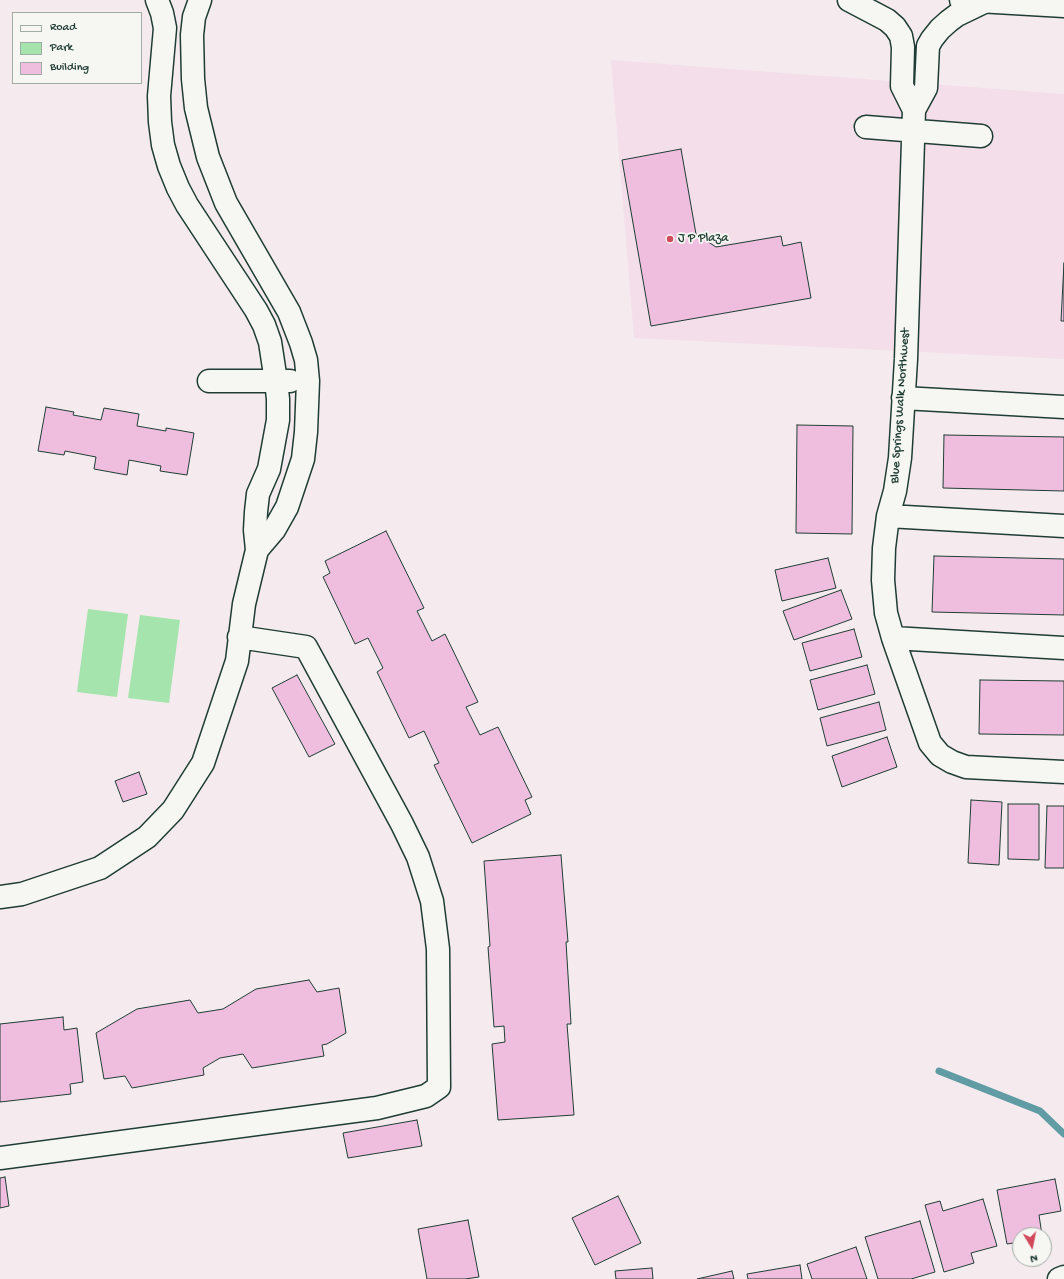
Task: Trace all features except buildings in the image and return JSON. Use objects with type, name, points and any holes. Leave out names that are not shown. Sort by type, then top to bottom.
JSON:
[{"type":"street","points":[[0,898],[22,894],[100,868],[148,837],[173,810],[203,763],[236,661],[244,604],[257,550],[255,530],[258,494],[269,469],[278,420],[278,398],[270,342],[264,325],[188,205],[178,188],[169,166],[163,144],[159,96],[165,28],[162,13],[157,0]]},
{"type":"street","points":[[200,0],[192,29],[193,79],[196,108],[208,157],[226,203],[289,312],[296,327],[304,354],[308,381],[307,425],[303,459],[287,507],[274,530],[257,550]]},
{"type":"street","name":"Blue Springs Walk Northwest","points":[[849,0],[887,20],[895,27],[901,36],[903,47],[902,86],[914,120]]},
{"type":"street","points":[[961,0],[1064,6]]},
{"type":"street","name":"Blue Springs Walk Northwest","points":[[986,1],[957,15],[940,29],[932,39],[928,46],[926,88],[914,120],[900,458],[896,491],[888,516],[884,548],[883,580],[886,613],[893,638],[930,743],[940,755],[952,762],[966,767],[1064,772]]},
{"type":"street","points":[[866,127],[914,120],[981,136]]},
{"type":"street","points":[[209,381],[308,381]]},
{"type":"street","points":[[903,398],[1064,407]]},
{"type":"street","points":[[888,516],[1064,526]]},
{"type":"street","points":[[0,1158],[377,1108],[426,1096],[439,1087],[438,949],[432,901],[418,857],[306,647],[240,637]]},
{"type":"street","points":[[893,638],[1064,648]]},
{"type":"street","points":[[1059,1279],[1064,1277]]},
{"type":"shaded area","points":[[611,60],[1064,94],[1064,359],[634,338]]},
{"type":"green space","points":[[88,609],[128,614],[117,697],[77,692]]},
{"type":"green space","points":[[140,615],[180,620],[169,703],[128,698]]},
{"type":"waterway","points":[[939,1071],[1040,1111],[1064,1134]]},
{"type":"place","name":"J P Plaza","points":[[670,239]]}]
